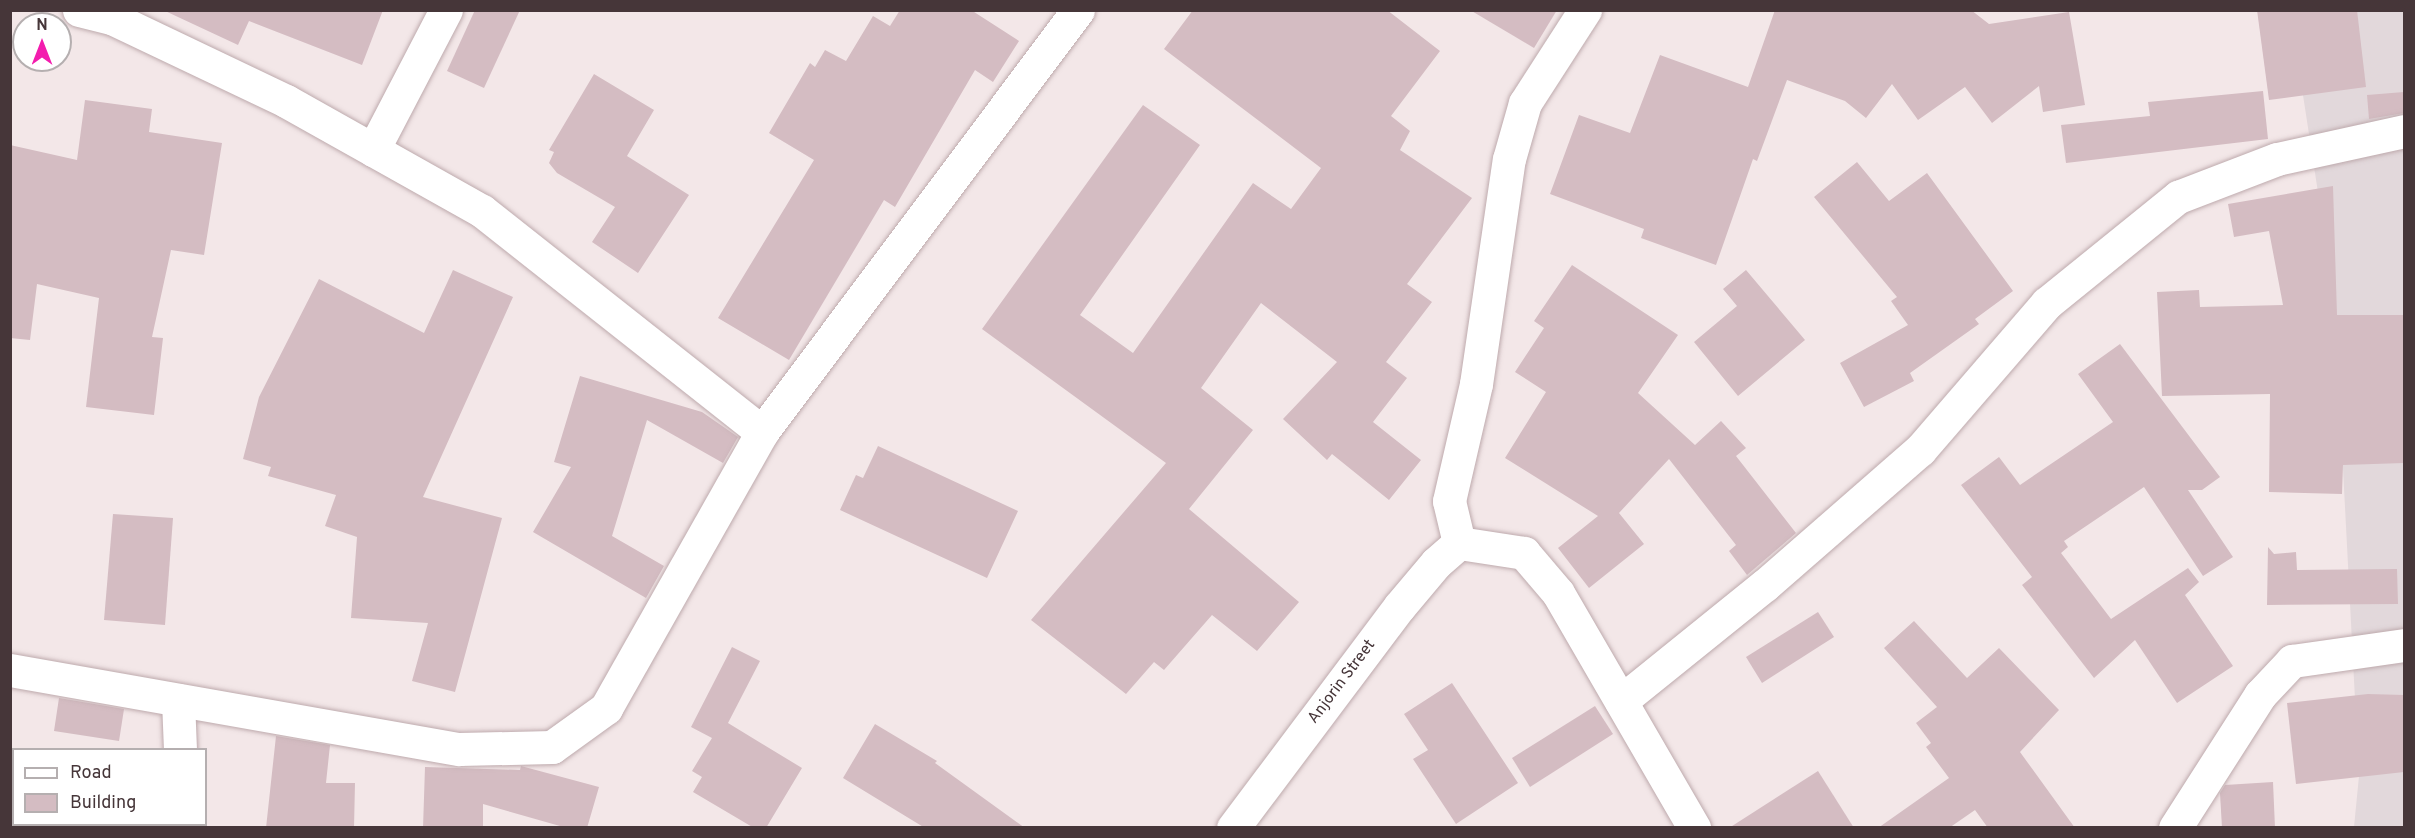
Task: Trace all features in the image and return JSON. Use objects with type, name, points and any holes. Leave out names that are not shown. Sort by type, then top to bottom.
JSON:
[{"type":"street","points":[[79,10],[114,19],[265,91],[482,211],[762,432]]},
{"type":"street","points":[[373,150],[446,10]]},
{"type":"street","points":[[10,670],[459,749],[552,747],[606,708],[762,432],[1078,10]]},
{"type":"street","points":[[1585,10],[1525,104],[1509,159],[1476,384],[1449,501],[1459,543],[1524,554],[1558,593],[1694,828]]},
{"type":"street","points":[[1621,701],[1765,585],[1920,450],[2047,303],[2178,197],[2277,159],[2404,131]]},
{"type":"street","name":"Anjorin Street","points":[[1233,828],[1399,607],[1436,563],[1459,543]]},
{"type":"street","points":[[2175,828],[2260,695],[2292,661],[2404,645]]},
{"type":"street","points":[[178,700],[180,748]]},
{"type":"shaded area","points":[[2290,11],[2404,11],[2404,827],[2354,827],[2359,776],[2334,296]]},
{"type":"building","points":[[163,10],[383,10],[362,65],[249,21],[238,45]]},
{"type":"building","points":[[475,10],[520,10],[484,88],[447,71]]},
{"type":"building","points":[[900,10],[971,10],[1019,41],[993,82],[975,70],[895,207],[884,200],[789,360],[718,318],[814,160],[769,133],[810,63],[815,67],[825,50],[846,61],[873,16],[890,26]]},
{"type":"building","points":[[1193,10],[1387,10],[1440,51],[1391,116],[1410,131],[1400,150],[1472,198],[1407,284],[1432,302],[1386,362],[1407,378],[1373,422],[1421,460],[1389,500],[1332,454],[1327,460],[1283,419],[1337,362],[1261,303],[1201,388],[1253,430],[1189,509],[1299,602],[1257,651],[1212,615],[1164,670],[1154,662],[1126,694],[1031,620],[1166,463],[982,329],[1143,105],[1200,145],[1080,315],[1133,353],[1253,183],[1291,209],[1321,168],[1164,49]]},
{"type":"building","points":[[1470,10],[1557,10],[1534,48]]},
{"type":"building","points":[[1775,10],[1971,10],[1989,24],[2069,12],[2085,105],[2043,112],[2039,86],[1992,123],[1965,87],[1918,120],[1892,84],[1866,118],[1845,101],[1787,80],[1757,161],[1753,159],[1716,265],[1641,238],[1644,229],[1550,194],[1579,115],[1630,133],[1660,55],[1748,87]]},
{"type":"building","points":[[2257,10],[2357,10],[2366,87],[2269,100]]},
{"type":"building","points":[[594,74],[654,110],[627,156],[689,195],[638,273],[592,242],[615,207],[557,173],[549,163],[554,152],[549,150]]},
{"type":"building","points":[[2263,91],[2268,139],[2066,163],[2061,125],[2150,116],[2148,102]]},
{"type":"building","points":[[2404,92],[2404,113],[2369,119],[2367,95]]},
{"type":"building","points":[[85,100],[152,109],[149,132],[222,143],[204,255],[171,250],[152,337],[163,338],[154,415],[86,407],[99,298],[37,284],[30,340],[10,338],[10,145],[77,160]]},
{"type":"building","points":[[1857,162],[1889,201],[1927,173],[2013,291],[1975,319],[1979,324],[1910,373],[1914,381],[1864,407],[1840,363],[1908,325],[1891,301],[1897,297],[1814,197]]},
{"type":"building","points":[[2333,186],[2337,315],[2404,315],[2404,463],[2343,465],[2342,494],[2269,492],[2270,394],[2162,396],[2157,292],[2199,290],[2200,307],[2283,305],[2269,231],[2234,237],[2228,204]]},
{"type":"building","points":[[1572,265],[1678,335],[1638,393],[1695,445],[1721,421],[1746,448],[1736,456],[1796,533],[1747,575],[1729,551],[1736,545],[1669,459],[1619,513],[1644,544],[1589,588],[1558,548],[1598,516],[1505,458],[1546,392],[1515,372],[1544,328],[1534,321]]},
{"type":"building","points":[[453,270],[513,297],[423,497],[502,518],[455,692],[412,681],[428,623],[351,618],[357,537],[325,526],[336,495],[268,476],[271,467],[243,459],[259,397],[319,279],[424,333]]},
{"type":"building","points":[[1746,270],[1805,340],[1738,396],[1694,342],[1737,306],[1723,289]]},
{"type":"building","points":[[2120,344],[2220,477],[2202,490],[2188,490],[2233,557],[2203,576],[2144,487],[2064,541],[2068,547],[2061,553],[2111,619],[2188,568],[2199,582],[2185,595],[2233,666],[2177,703],[2135,640],[2094,678],[2022,585],[2032,577],[1961,485],[1999,457],[2020,485],[2113,422],[2078,374]]},
{"type":"building","points":[[580,376],[702,412],[738,437],[723,463],[647,420],[612,536],[664,566],[646,598],[533,532],[571,467],[554,462]]},
{"type":"building","points":[[878,446],[1018,511],[987,578],[840,510],[856,475],[863,478]]},
{"type":"building","points":[[113,514],[173,518],[165,625],[104,620]]},
{"type":"building","points":[[2268,547],[2274,554],[2296,552],[2297,570],[2397,569],[2398,604],[2267,605]]},
{"type":"building","points":[[1818,612],[1834,637],[1762,683],[1746,657]]},
{"type":"building","points":[[1914,621],[1967,678],[1999,648],[2059,710],[2020,752],[2075,828],[1988,828],[1975,810],[1949,828],[1878,828],[1949,778],[1926,747],[1931,743],[1916,723],[1937,707],[1884,648]]},
{"type":"building","points":[[732,647],[760,661],[728,723],[802,768],[766,828],[754,828],[693,792],[702,777],[692,771],[712,738],[691,727]]},
{"type":"building","points":[[1452,683],[1518,783],[1456,824],[1413,759],[1428,750],[1404,714]]},
{"type":"building","points":[[2368,694],[2404,695],[2404,772],[2296,784],[2287,703]]},
{"type":"building","points":[[59,698],[124,709],[119,741],[54,731]]},
{"type":"building","points":[[1595,706],[1613,734],[1530,787],[1512,758]]},
{"type":"building","points":[[875,724],[937,761],[935,763],[1025,828],[925,828],[843,778]]},
{"type":"building","points":[[276,736],[330,745],[326,783],[355,783],[354,828],[266,828]]},
{"type":"building","points":[[521,766],[599,787],[587,828],[567,828],[483,804],[483,828],[423,828],[425,767],[520,770]]},
{"type":"building","points":[[1818,771],[1854,828],[1729,828]]},
{"type":"building","points":[[2273,782],[2275,828],[2222,828],[2220,793],[2225,785]]}]
